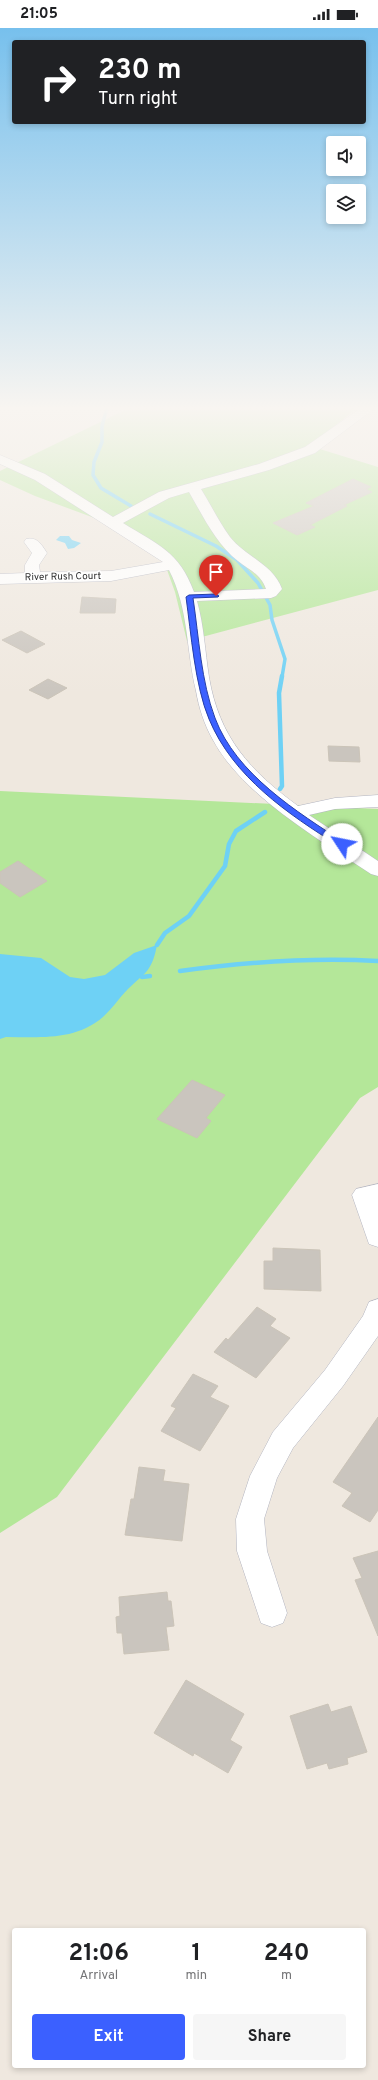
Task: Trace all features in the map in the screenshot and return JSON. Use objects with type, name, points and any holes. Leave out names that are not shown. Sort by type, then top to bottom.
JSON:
[{"type":"street","points":[[82,504],[166,556],[174,565],[189,597],[201,678],[212,718],[230,751],[256,781],[295,814],[378,870]]},
{"type":"street","points":[[112,523],[149,504]]},
{"type":"street","points":[[189,597],[271,593],[274,589],[272,580],[263,571],[242,557],[225,540],[205,504]]},
{"type":"street","points":[[31,542],[40,553],[32,565],[33,576]]},
{"type":"street","name":"River Rush Court","points":[[0,579],[33,576],[111,576],[174,565]]},
{"type":"street","points":[[295,814],[309,808],[338,803],[378,801]]},
{"type":"street","points":[[378,1193],[364,1195],[378,1237]]},
{"type":"street","points":[[272,1613],[252,1551],[250,1519],[264,1476],[282,1440],[334,1378],[375,1320],[378,1309]]},
{"type":"green space","points":[[56,504],[378,504],[378,590],[187,641],[175,592],[162,556],[108,523]]},
{"type":"green space","points":[[0,791],[378,809],[378,1087],[360,1098],[57,1497],[0,1533]]},
{"type":"water","points":[[60,536],[69,536],[72,540],[81,543],[74,548],[68,549],[65,543],[56,540]]},
{"type":"water","points":[[157,945],[153,960],[144,974],[125,992],[103,1017],[92,1025],[69,1034],[57,1036],[6,1037],[0,1039],[0,954],[41,958],[70,977],[84,979],[105,975],[134,953]]},
{"type":"building","points":[[308,504],[347,504],[344,505],[347,506],[310,525],[315,527],[297,535],[273,523],[314,506]]},
{"type":"building","points":[[82,597],[116,599],[115,613],[80,613]]},
{"type":"building","points":[[21,631],[45,644],[27,653],[2,640]]},
{"type":"building","points":[[48,679],[67,688],[48,699],[29,690]]},
{"type":"building","points":[[328,746],[359,747],[360,762],[329,761]]},
{"type":"building","points":[[18,861],[47,881],[20,897],[0,883],[0,872]]},
{"type":"building","points":[[192,1080],[225,1095],[206,1118],[211,1121],[197,1138],[157,1119]]},
{"type":"building","points":[[273,1248],[320,1250],[321,1291],[264,1289],[264,1261],[273,1261]]},
{"type":"building","points":[[257,1307],[276,1319],[270,1326],[290,1338],[256,1378],[214,1352],[226,1338],[228,1340]]},
{"type":"building","points":[[193,1374],[218,1386],[210,1397],[229,1406],[200,1451],[161,1431],[176,1408],[171,1406]]},
{"type":"building","points":[[378,1417],[378,1510],[370,1522],[342,1506],[352,1493],[333,1482]]},
{"type":"building","points":[[139,1467],[165,1470],[163,1481],[189,1484],[182,1541],[125,1535],[131,1499],[134,1499]]},
{"type":"building","points":[[378,1551],[378,1636],[355,1580],[362,1578],[353,1558]]},
{"type":"building","points":[[167,1592],[168,1601],[171,1601],[174,1626],[166,1627],[169,1650],[124,1654],[122,1633],[117,1633],[116,1617],[120,1616],[119,1597]]},
{"type":"building","points":[[186,1680],[244,1714],[230,1740],[242,1747],[228,1773],[194,1753],[193,1756],[154,1733]]},
{"type":"building","points":[[328,1704],[331,1712],[351,1706],[367,1752],[347,1758],[348,1764],[329,1769],[327,1763],[307,1769],[290,1716]]},
{"type":"waterway","points":[[127,504],[131,506]]},
{"type":"waterway","points":[[150,514],[216,546],[237,560],[258,583],[270,605],[272,620],[285,659],[282,677]]},
{"type":"waterway","points":[[280,789],[282,786],[279,693],[282,676]]},
{"type":"waterway","points":[[157,945],[165,933],[189,916],[225,866],[229,844],[236,831],[265,812]]},
{"type":"waterway","points":[[180,971],[279,961],[378,961]]},
{"type":"waterway","points":[[142,977],[150,976]]},
{"type":"route","points":[[216,596],[189,597],[201,678],[212,718],[230,751],[256,781],[295,814],[342,844]]}]
